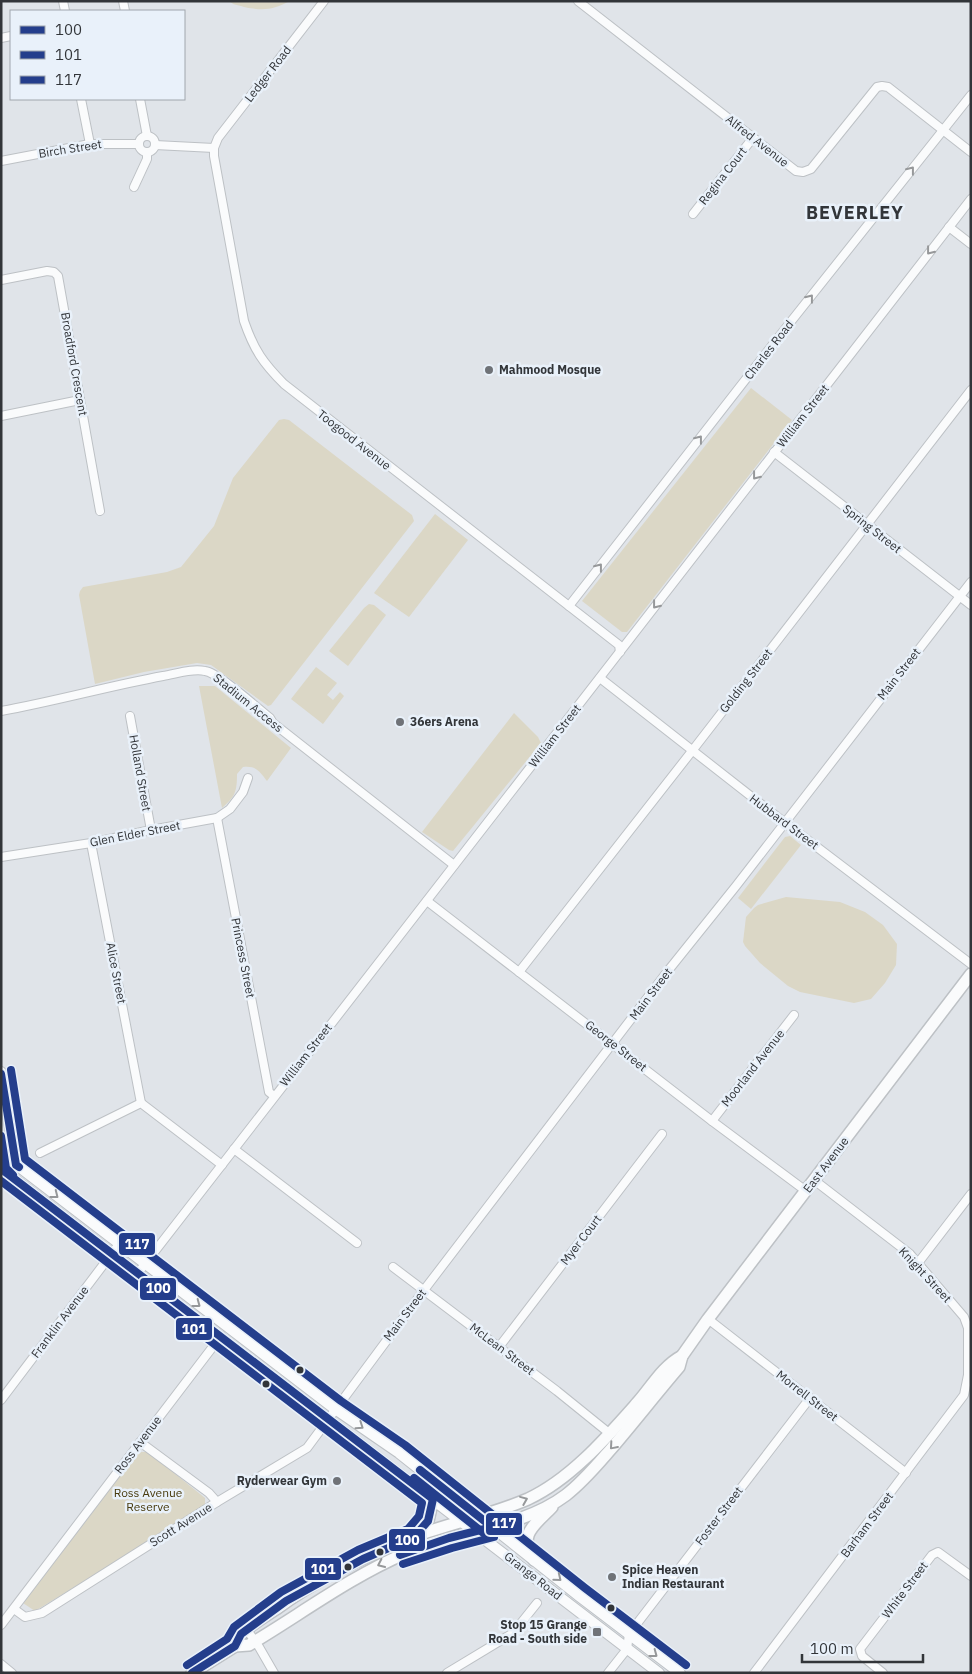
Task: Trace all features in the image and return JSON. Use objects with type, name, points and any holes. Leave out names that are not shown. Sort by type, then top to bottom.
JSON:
[{"type":"main road","name":"East Avenue","points":[[469,1527],[540,1510],[562,1497],[590,1472],[679,1367],[682,1356],[708,1319],[971,974]]},
{"type":"main road","points":[[1,1072],[16,1165],[2,1172],[2,1151]]},
{"type":"main road","name":"Grange Road","points":[[2,1151],[16,1165],[335,1409],[385,1443],[680,1673]]},
{"type":"main road","name":"Grange Road","points":[[2,1172],[221,1336],[659,1673]]},
{"type":"main road","name":"East Avenue","points":[[469,1527],[486,1522],[549,1487],[573,1469],[638,1401],[672,1361],[682,1356]]},
{"type":"main road","points":[[534,1560],[526,1542],[529,1531],[562,1497]]},
{"type":"main road","points":[[414,1537],[428,1520],[432,1499]]},
{"type":"main road","points":[[234,1646],[240,1634],[286,1601],[363,1559],[414,1537],[469,1527]]},
{"type":"main road","points":[[192,1673],[234,1646],[249,1645],[375,1567],[422,1546],[457,1536],[469,1527]]},
{"type":"street","name":"Ledger Road","points":[[214,148],[218,138],[324,1]]},
{"type":"street","name":"Alfred Avenue","points":[[578,1],[752,139],[796,171],[803,172],[811,168],[877,87],[882,86],[888,87],[971,152]]},
{"type":"street","name":"Charles Road","points":[[569,606],[971,95]]},
{"type":"street","points":[[81,100],[90,144]]},
{"type":"street","points":[[140,100],[147,136],[154,140],[155,146],[153,150],[147,152],[142,150],[139,144],[147,136]]},
{"type":"street","name":"Regina Court","points":[[693,214],[752,139]]},
{"type":"street","name":"Birch Street","points":[[1,161],[90,144],[139,144]]},
{"type":"street","points":[[155,146],[214,148]]},
{"type":"street","name":"Toogood Avenue","points":[[214,148],[244,321],[251,340],[266,366],[284,384],[381,462],[619,645],[620,652]]},
{"type":"street","points":[[134,187],[147,159],[147,152]]},
{"type":"street","name":"William Street","points":[[138,1273],[971,199]]},
{"type":"street","points":[[948,227],[971,244]]},
{"type":"street","name":"Broadford Crescent","points":[[1,280],[47,271],[54,272],[58,276],[100,511]]},
{"type":"street","name":"Golding Street","points":[[519,972],[971,390]]},
{"type":"street","points":[[1,416],[80,400]]},
{"type":"street","name":"Spring Street","points":[[774,452],[971,606]]},
{"type":"street","name":"Main Street","points":[[335,1409],[667,972],[971,582]]},
{"type":"street","name":"Stadium Access","points":[[1,711],[36,705],[143,680],[192,671],[206,671],[214,674],[270,718],[273,723],[454,865]]},
{"type":"street","name":"Hubbard Street","points":[[600,678],[785,823],[971,964]]},
{"type":"street","name":"Holland Street","points":[[130,716],[151,830]]},
{"type":"street","points":[[217,818],[230,809],[243,792],[248,778]]},
{"type":"street","name":"Glen Elder Street","points":[[1,857],[91,843],[217,818]]},
{"type":"street","name":"Princess Street","points":[[217,818],[269,1092],[274,1096]]},
{"type":"street","name":"Alice Street","points":[[91,843],[140,1102]]},
{"type":"street","name":"George Street","points":[[427,901],[712,1121],[806,1191]]},
{"type":"street","name":"Moorland Avenue","points":[[712,1121],[794,1015]]},
{"type":"street","points":[[40,1153],[140,1102],[222,1165]]},
{"type":"street","name":"Myer Court","points":[[499,1347],[662,1134]]},
{"type":"street","points":[[234,1149],[357,1242]]},
{"type":"street","name":"Knight Street","points":[[814,1180],[910,1254],[964,1317],[968,1328],[970,1375]]},
{"type":"street","points":[[918,1263],[971,1194]]},
{"type":"street","name":"Franklin Avenue","points":[[1,1400],[119,1244]]},
{"type":"street","name":"McLean Street","points":[[393,1267],[608,1433]]},
{"type":"street","name":"Morrell Street","points":[[708,1319],[906,1473]]},
{"type":"street","name":"Ross Avenue","points":[[1,1625],[221,1336]]},
{"type":"street","name":"Barham Street","points":[[754,1673],[906,1473],[968,1398],[970,1375]]},
{"type":"street","name":"Foster Street","points":[[629,1634],[810,1398]]},
{"type":"street","name":"Scott Avenue","points":[[14,1608],[25,1617],[42,1613],[217,1502],[307,1448],[335,1409]]},
{"type":"street","points":[[140,1442],[210,1493],[217,1502]]},
{"type":"street","name":"White Street","points":[[884,1673],[862,1656],[860,1649],[932,1554],[938,1552],[971,1576]]},
{"type":"street","points":[[447,1673],[513,1633],[537,1603]]},
{"type":"street","points":[[246,1630],[255,1641],[274,1673]]},
{"type":"street","points":[[608,1673],[627,1649],[629,1634]]},
{"type":"street","points":[[1,1664],[12,1673]]},
{"type":"green space","points":[[229,1],[290,1],[273,8],[257,9],[244,7]]},
{"type":"green space","points":[[751,388],[792,420],[627,632],[622,632],[582,601]]},
{"type":"green space","points":[[279,420],[289,420],[412,515],[414,521],[271,705],[268,706],[211,665],[197,663],[144,672],[95,684],[79,595],[80,591],[83,587],[167,572],[181,567],[214,526],[233,478]]},
{"type":"green space","points":[[435,514],[468,540],[409,617],[374,593]]},
{"type":"green space","points":[[369,604],[374,605],[386,615],[348,666],[329,651]]},
{"type":"green space","points":[[316,667],[337,683],[327,695],[333,700],[340,692],[344,696],[323,724],[291,699]]},
{"type":"green space","points":[[199,686],[215,686],[291,748],[267,781],[254,768],[243,767],[237,774],[234,794],[230,801],[222,808]]},
{"type":"green space","points":[[514,713],[538,737],[541,743],[453,851],[449,850],[422,832]]},
{"type":"green space","points":[[790,836],[801,845],[751,909],[738,898],[785,837]]},
{"type":"green space","points":[[786,897],[840,902],[865,912],[883,925],[897,944],[896,965],[885,983],[871,999],[854,1003],[800,992],[788,986],[760,963],[745,946],[743,942],[746,917],[758,905]]},
{"type":"green space","name":"Ross Avenue Reserve","points":[[137,1452],[148,1452],[205,1498],[205,1508],[35,1611],[23,1603]]},
{"type":"transit line","name":"117","points":[[11,1070],[25,1159],[341,1401],[405,1445],[585,1588],[686,1665]]},
{"type":"transit line","name":"100","points":[[1,1074],[16,1165],[19,1167]]},
{"type":"transit line","name":"101","points":[[1,1136],[6,1168],[13,1175]]},
{"type":"transit line","name":"100","points":[[1,1147],[4,1171],[433,1499],[428,1521],[414,1537],[363,1559],[286,1601],[241,1634],[235,1646],[192,1673]]},
{"type":"transit line","name":"101","points":[[1,1181],[422,1503],[419,1516],[408,1529],[358,1550],[281,1592],[234,1627],[227,1639],[187,1665]]},
{"type":"transit line","name":"100","points":[[420,1470],[492,1527]]},
{"type":"transit line","name":"101","points":[[414,1478],[486,1535]]},
{"type":"transit line","name":"100","points":[[400,1555],[449,1538],[492,1527]]},
{"type":"transit line","name":"101","points":[[403,1564],[494,1537]]},
{"type":"place","name":"Mahmood Mosque","points":[[489,370]]},
{"type":"place","name":"36ers Arena","points":[[400,722]]},
{"type":"place","name":"Ryderwear Gym","points":[[337,1481]]},
{"type":"place","name":"Spice Heaven Indian Restaurant","points":[[612,1577]]},
{"type":"place","name":"Stop 15 Grange Road - South side","points":[[597,1632]]},
{"type":"district","name":"BEVERLEY","points":[[855,213]]}]
